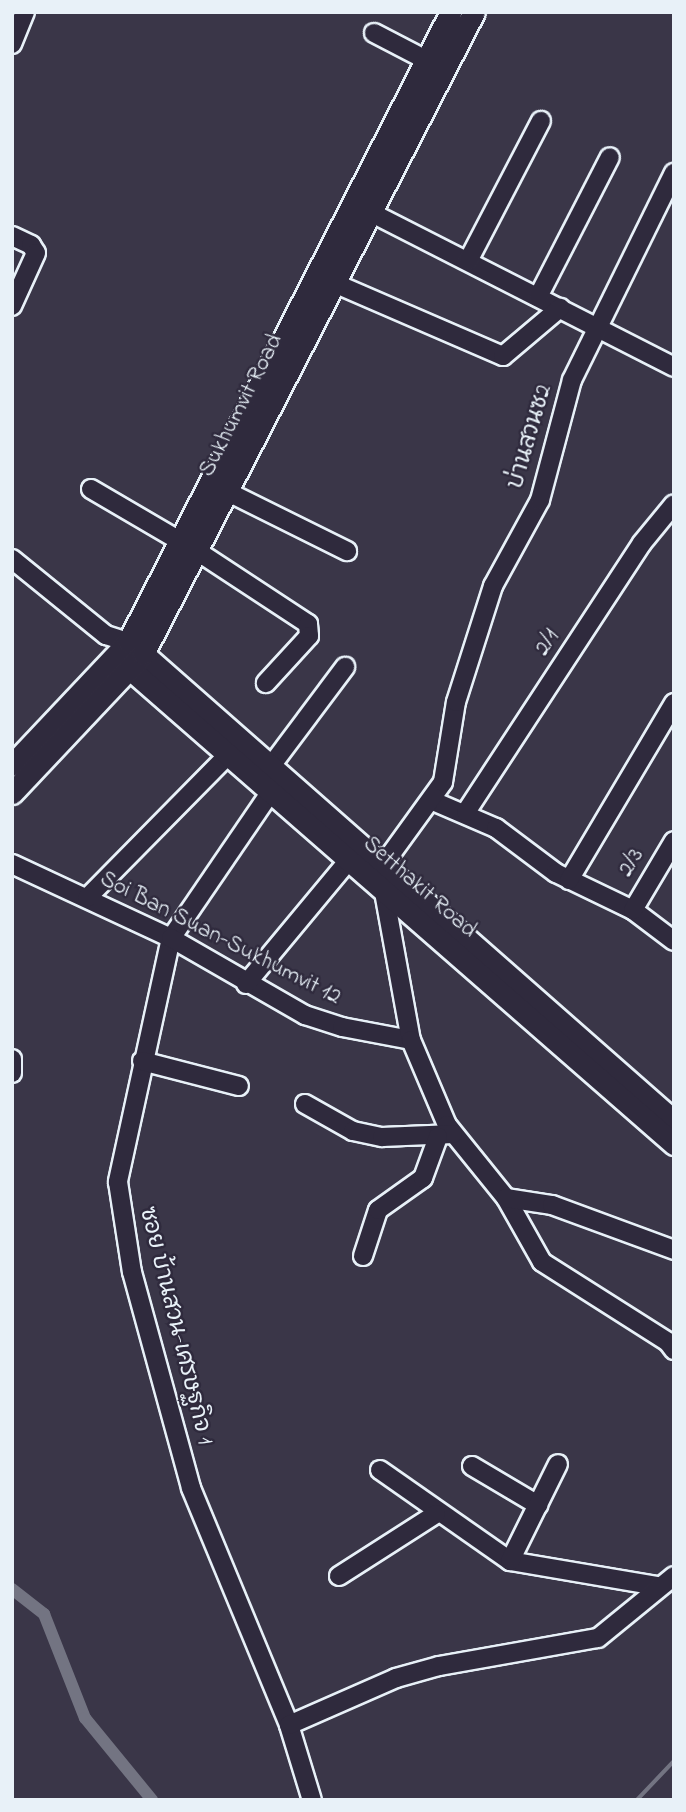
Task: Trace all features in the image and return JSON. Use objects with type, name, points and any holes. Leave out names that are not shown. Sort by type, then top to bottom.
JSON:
[{"type":"main road","name":"Sukhumvit Road","points":[[12,793],[129,656],[188,545],[451,12]]},
{"type":"main road","name":"Sukhumvit Road","points":[[188,545],[228,492],[474,12]]},
{"type":"main road","name":"Sukhumvit Road","points":[[12,765],[129,656]]},
{"type":"main road","name":"Setthakit Road","points":[[129,656],[270,793],[674,1144]]},
{"type":"main road","name":"Setthakit Road","points":[[129,656],[271,766],[674,1121]]},
{"type":"street","points":[[12,44],[25,12]]},
{"type":"street","points":[[374,33],[426,61]]},
{"type":"street","points":[[468,261],[541,121]]},
{"type":"street","points":[[538,297],[610,157]]},
{"type":"street","name":"บ่านสวนซ2","points":[[383,865],[433,800],[443,782],[457,702],[493,586],[540,500],[572,380],[674,173]]},
{"type":"street","points":[[372,213],[674,367]]},
{"type":"street","points":[[12,236],[31,245],[36,253],[12,306]]},
{"type":"street","points":[[334,283],[503,356],[561,308]]},
{"type":"street","points":[[91,489],[188,545],[308,624],[309,636],[266,683]]},
{"type":"street","points":[[228,492],[347,551]]},
{"type":"street","name":"2/1","points":[[466,812],[642,543],[674,504]]},
{"type":"street","points":[[12,559],[129,656]]},
{"type":"street","points":[[271,766],[345,667]]},
{"type":"street","points":[[569,880],[674,703]]},
{"type":"street","points":[[87,898],[228,755]]},
{"type":"street","name":"ซอย บ้านสวน-เศรษฐกิจ 1","points":[[270,793],[171,938],[142,1061],[118,1182],[132,1272],[191,1488],[289,1726],[312,1800]]},
{"type":"street","points":[[433,800],[466,812],[569,880],[632,910],[674,941]]},
{"type":"street","name":"2/3","points":[[632,910],[674,841]]},
{"type":"street","points":[[246,984],[348,861]]},
{"type":"street","name":"Soi Ban Suan-Sukhumvit 12","points":[[12,864],[171,938],[246,984],[330,1023],[411,1040]]},
{"type":"street","points":[[384,892],[411,1040],[446,1135],[506,1198],[542,1262],[668,1342],[674,1350]]},
{"type":"street","points":[[12,1059],[12,1073]]},
{"type":"street","points":[[142,1061],[239,1086]]},
{"type":"street","points":[[304,1104],[353,1131],[382,1137],[446,1135]]},
{"type":"street","points":[[363,1256],[378,1210],[423,1178],[446,1135]]},
{"type":"street","points":[[506,1198],[552,1205],[674,1250]]},
{"type":"street","points":[[510,1561],[558,1465]]},
{"type":"street","points":[[472,1466],[538,1506]]},
{"type":"street","points":[[380,1471],[436,1514],[510,1561],[658,1586]]},
{"type":"street","points":[[338,1576],[436,1514]]},
{"type":"street","points":[[289,1726],[396,1678],[439,1666],[598,1638],[658,1586],[674,1576]]},
{"type":"waterway","points":[[12,1589],[44,1614],[85,1718],[152,1800]]},
{"type":"waterway","points":[[637,1800],[674,1761]]}]
